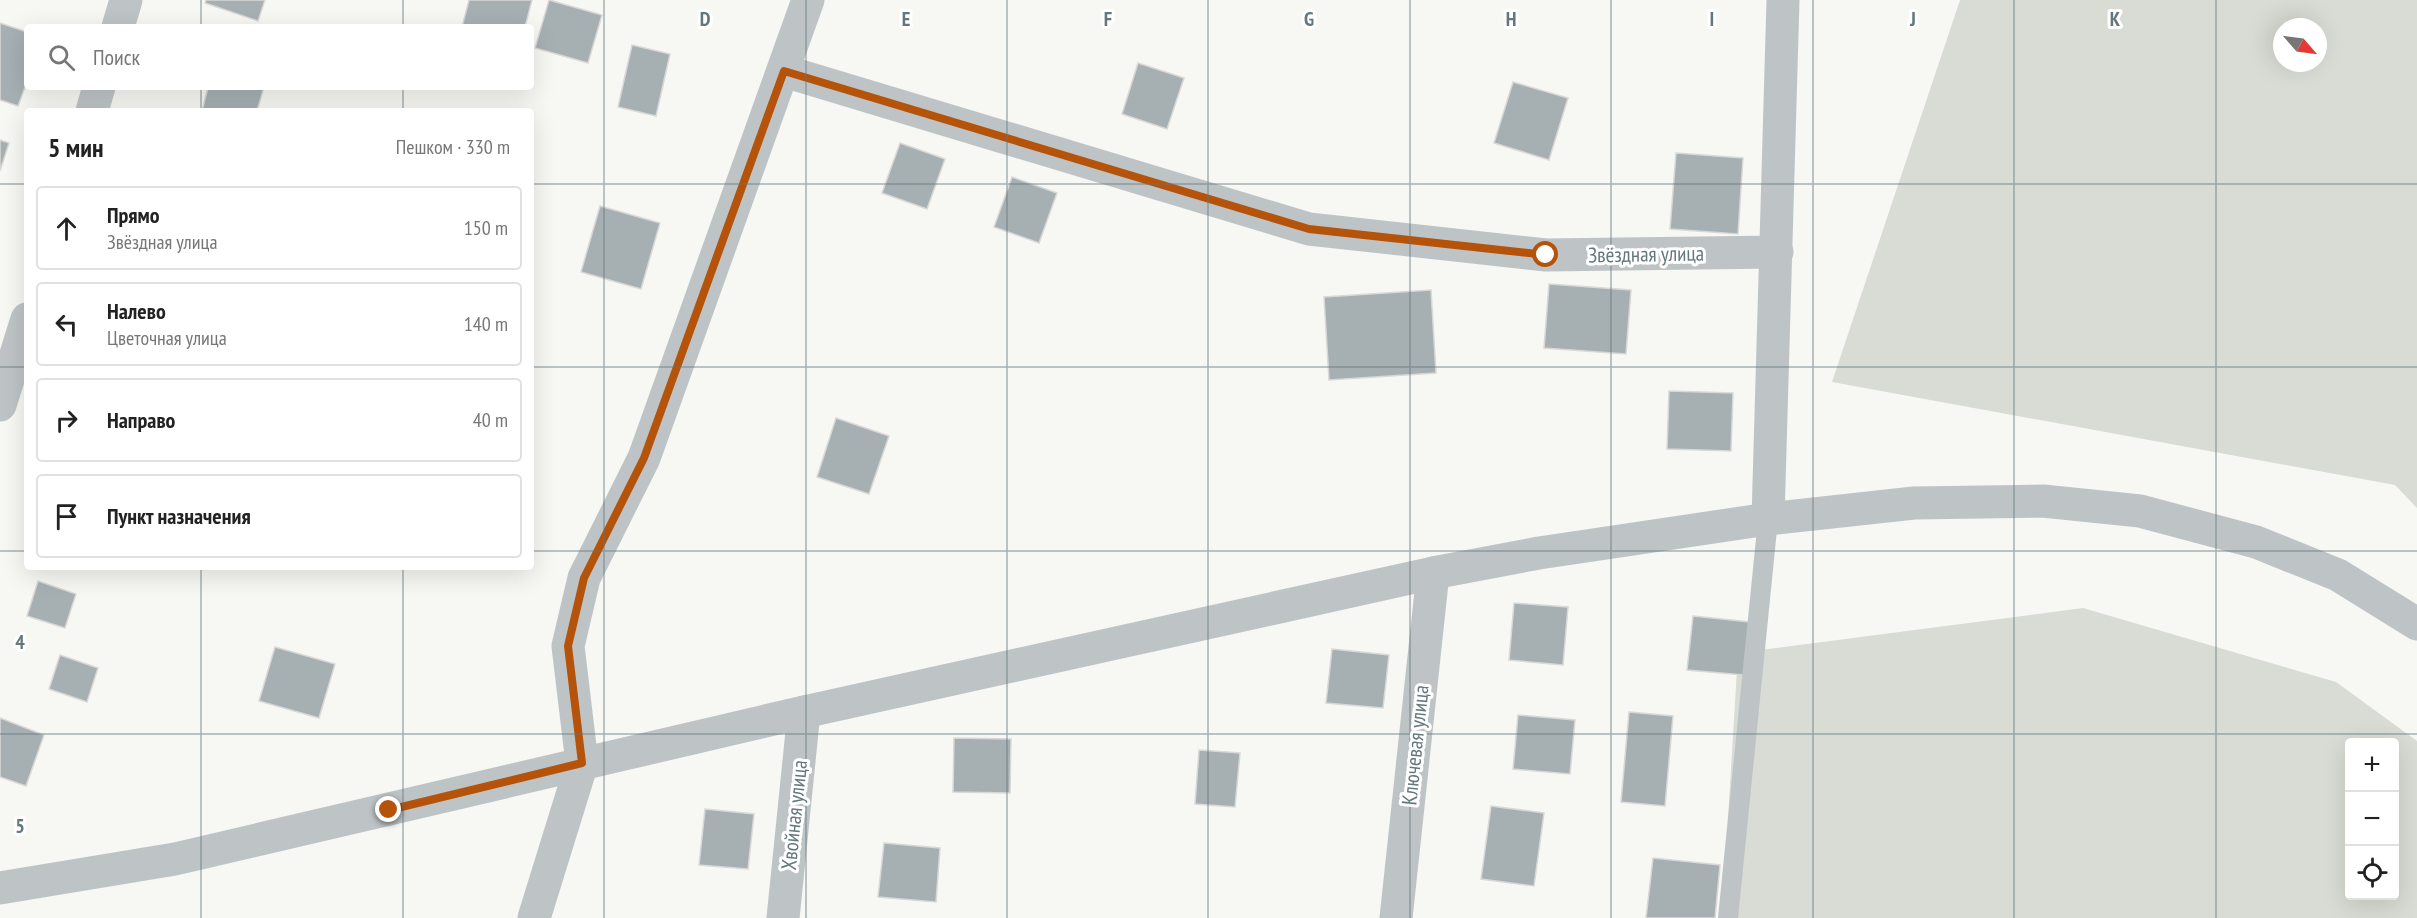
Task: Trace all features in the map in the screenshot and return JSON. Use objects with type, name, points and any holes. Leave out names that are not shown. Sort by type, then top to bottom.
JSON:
[{"type":"street","points":[[119,24],[126,0]]},
{"type":"street","points":[[534,918],[582,763],[568,646],[584,578],[644,458],[808,0]]},
{"type":"street","points":[[1768,519],[1783,0]]},
{"type":"street","name":"Звёздная улица","points":[[784,71],[1309,229],[1546,255],[1777,252]]},
{"type":"street","points":[[93,108],[98,90]]},
{"type":"street","points":[[0,405],[24,329]]},
{"type":"street","points":[[0,888],[175,859],[804,712],[1433,573],[1539,553],[1768,519],[1914,503],[2031,501],[2140,511],[2256,542],[2337,575],[2417,624]]},
{"type":"street","name":"Ключевая улица","points":[[1396,918],[1433,573]]},
{"type":"street","name":"Хвойная улица","points":[[783,918],[804,712]]},
{"type":"lane","points":[[1728,918],[1768,519]]},
{"type":"shaded area","points":[[1960,0],[2417,0],[2417,508],[2395,485],[1832,382]]},
{"type":"shaded area","points":[[2083,608],[2336,682],[2417,741],[2417,918],[1722,918],[1738,653]]},
{"type":"building","points":[[206,0],[265,0],[258,21],[205,3]]},
{"type":"building","points":[[469,0],[532,0],[526,24],[463,24]]},
{"type":"building","points":[[549,0],[602,15],[588,63],[535,48]]},
{"type":"building","points":[[0,23],[24,31],[24,90],[18,106],[0,100]]},
{"type":"building","points":[[632,45],[670,54],[656,116],[618,107]]},
{"type":"building","points":[[1138,63],[1184,78],[1167,129],[1122,114]]},
{"type":"building","points":[[1513,82],[1568,98],[1549,160],[1494,143]]},
{"type":"building","points":[[207,90],[263,90],[258,108],[203,108]]},
{"type":"building","points":[[0,140],[9,143],[0,171]]},
{"type":"building","points":[[900,143],[945,159],[927,209],[882,193]]},
{"type":"building","points":[[1676,153],[1743,158],[1738,234],[1670,229]]},
{"type":"building","points":[[1012,177],[1057,193],[1039,243],[994,227]]},
{"type":"building","points":[[600,206],[660,223],[641,289],[581,272]]},
{"type":"building","points":[[1549,284],[1631,290],[1626,354],[1544,348]]},
{"type":"building","points":[[1431,290],[1436,373],[1329,380],[1324,297]]},
{"type":"building","points":[[1669,391],[1733,393],[1731,451],[1667,449]]},
{"type":"building","points":[[836,418],[889,436],[869,494],[817,477]]},
{"type":"building","points":[[38,581],[76,594],[65,628],[27,616]]},
{"type":"building","points":[[1514,603],[1568,607],[1563,665],[1509,660]]},
{"type":"building","points":[[1693,616],[1750,622],[1744,675],[1687,670]]},
{"type":"building","points":[[275,647],[335,664],[319,718],[259,701]]},
{"type":"building","points":[[1332,649],[1389,655],[1383,708],[1326,703]]},
{"type":"building","points":[[60,655],[98,668],[87,702],[49,689]]},
{"type":"building","points":[[1629,712],[1673,716],[1665,806],[1621,802]]},
{"type":"building","points":[[1518,715],[1575,720],[1570,774],[1513,769]]},
{"type":"building","points":[[0,718],[44,735],[26,786],[0,777]]},
{"type":"building","points":[[954,738],[1011,739],[1010,793],[953,792]]},
{"type":"building","points":[[1199,750],[1240,753],[1235,807],[1195,804]]},
{"type":"building","points":[[1491,806],[1544,813],[1534,886],[1481,879]]},
{"type":"building","points":[[705,809],[754,814],[748,869],[699,865]]},
{"type":"building","points":[[884,843],[940,848],[936,902],[878,897]]},
{"type":"building","points":[[1653,858],[1720,865],[1715,918],[1646,918]]},
{"type":"route","points":[[389,810],[582,763],[568,646],[584,578],[644,458],[784,71],[1309,229],[1546,255]]}]
